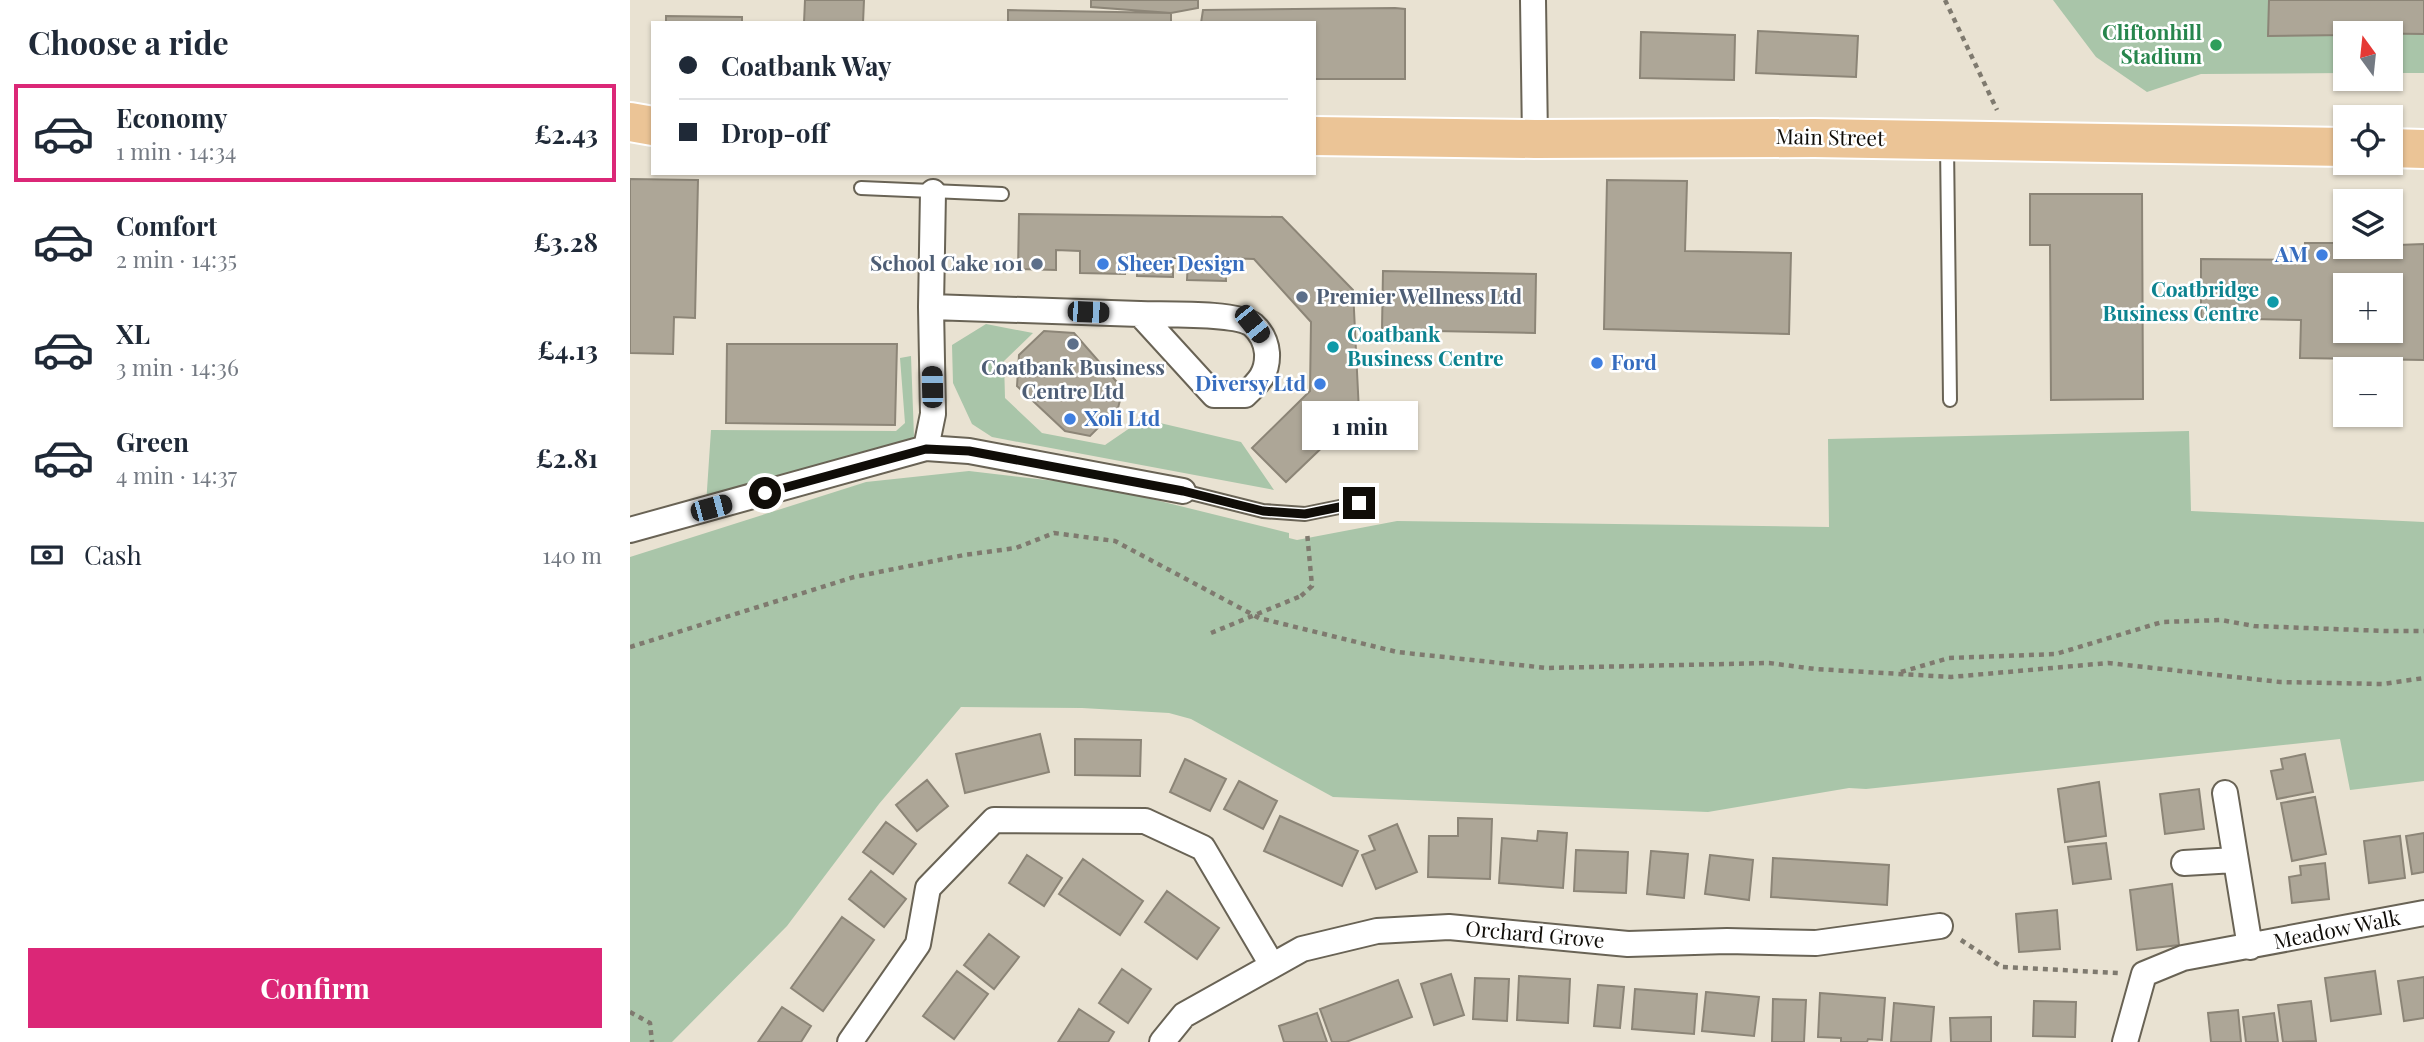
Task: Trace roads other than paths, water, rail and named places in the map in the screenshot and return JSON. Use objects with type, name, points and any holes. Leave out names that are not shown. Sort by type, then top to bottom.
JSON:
[{"type":"main road","points":[[630,122],[651,126]]},
{"type":"main road","points":[[630,128],[651,126]]},
{"type":"main road","name":"Main Street","points":[[1316,136],[1711,143],[1947,140],[2333,147]]},
{"type":"main road","points":[[2403,148],[2424,149]]},
{"type":"street","points":[[1533,0],[1535,139]]},
{"type":"street","points":[[926,449],[933,414],[933,192]]},
{"type":"street","points":[[931,307],[1232,317],[1252,324],[1266,342],[1267,363],[1261,380],[1245,395],[1214,395],[1140,314]]},
{"type":"street","points":[[630,530],[926,449],[969,451],[1183,491]]},
{"type":"street","name":"Meadow Walk","points":[[2225,793],[2250,947]]},
{"type":"street","points":[[850,1042],[918,944],[928,888],[994,820],[1145,821],[1203,848],[1272,965]]},
{"type":"street","points":[[2184,863],[2235,860]]},
{"type":"street","name":"Meadow Walk","points":[[2125,1042],[2144,974],[2183,957],[2250,947],[2424,913]]},
{"type":"street","name":"Orchard Grove","points":[[1162,1042],[1184,1015],[1302,948],[1377,932],[1449,927],[1628,944],[1727,941],[1816,943],[1940,926]]},
{"type":"lane","points":[[1947,140],[1950,400]]},
{"type":"lane","points":[[861,188],[1002,194]]},
{"type":"lane","points":[[1183,491],[1263,511],[1305,514],[1359,503]]},
{"type":"place","name":"Cliftonhill Stadium","points":[[2216,45]]},
{"type":"place","name":"AM","points":[[2322,255]]},
{"type":"place","name":"School Cake 101","points":[[1037,264]]},
{"type":"place","name":"Sheer Design","points":[[1103,264]]},
{"type":"place","name":"Premier Wellness Ltd","points":[[1302,297]]},
{"type":"place","name":"Coatbridge Business Centre","points":[[2273,302]]},
{"type":"place","name":"Coatbank Business Centre Ltd","points":[[1073,344]]},
{"type":"place","name":"Coatbank Business Centre","points":[[1333,347]]},
{"type":"place","name":"Ford","points":[[1597,363]]},
{"type":"place","name":"Diversy Ltd","points":[[1320,384]]},
{"type":"place","name":"Xoli Ltd","points":[[1070,419]]}]
